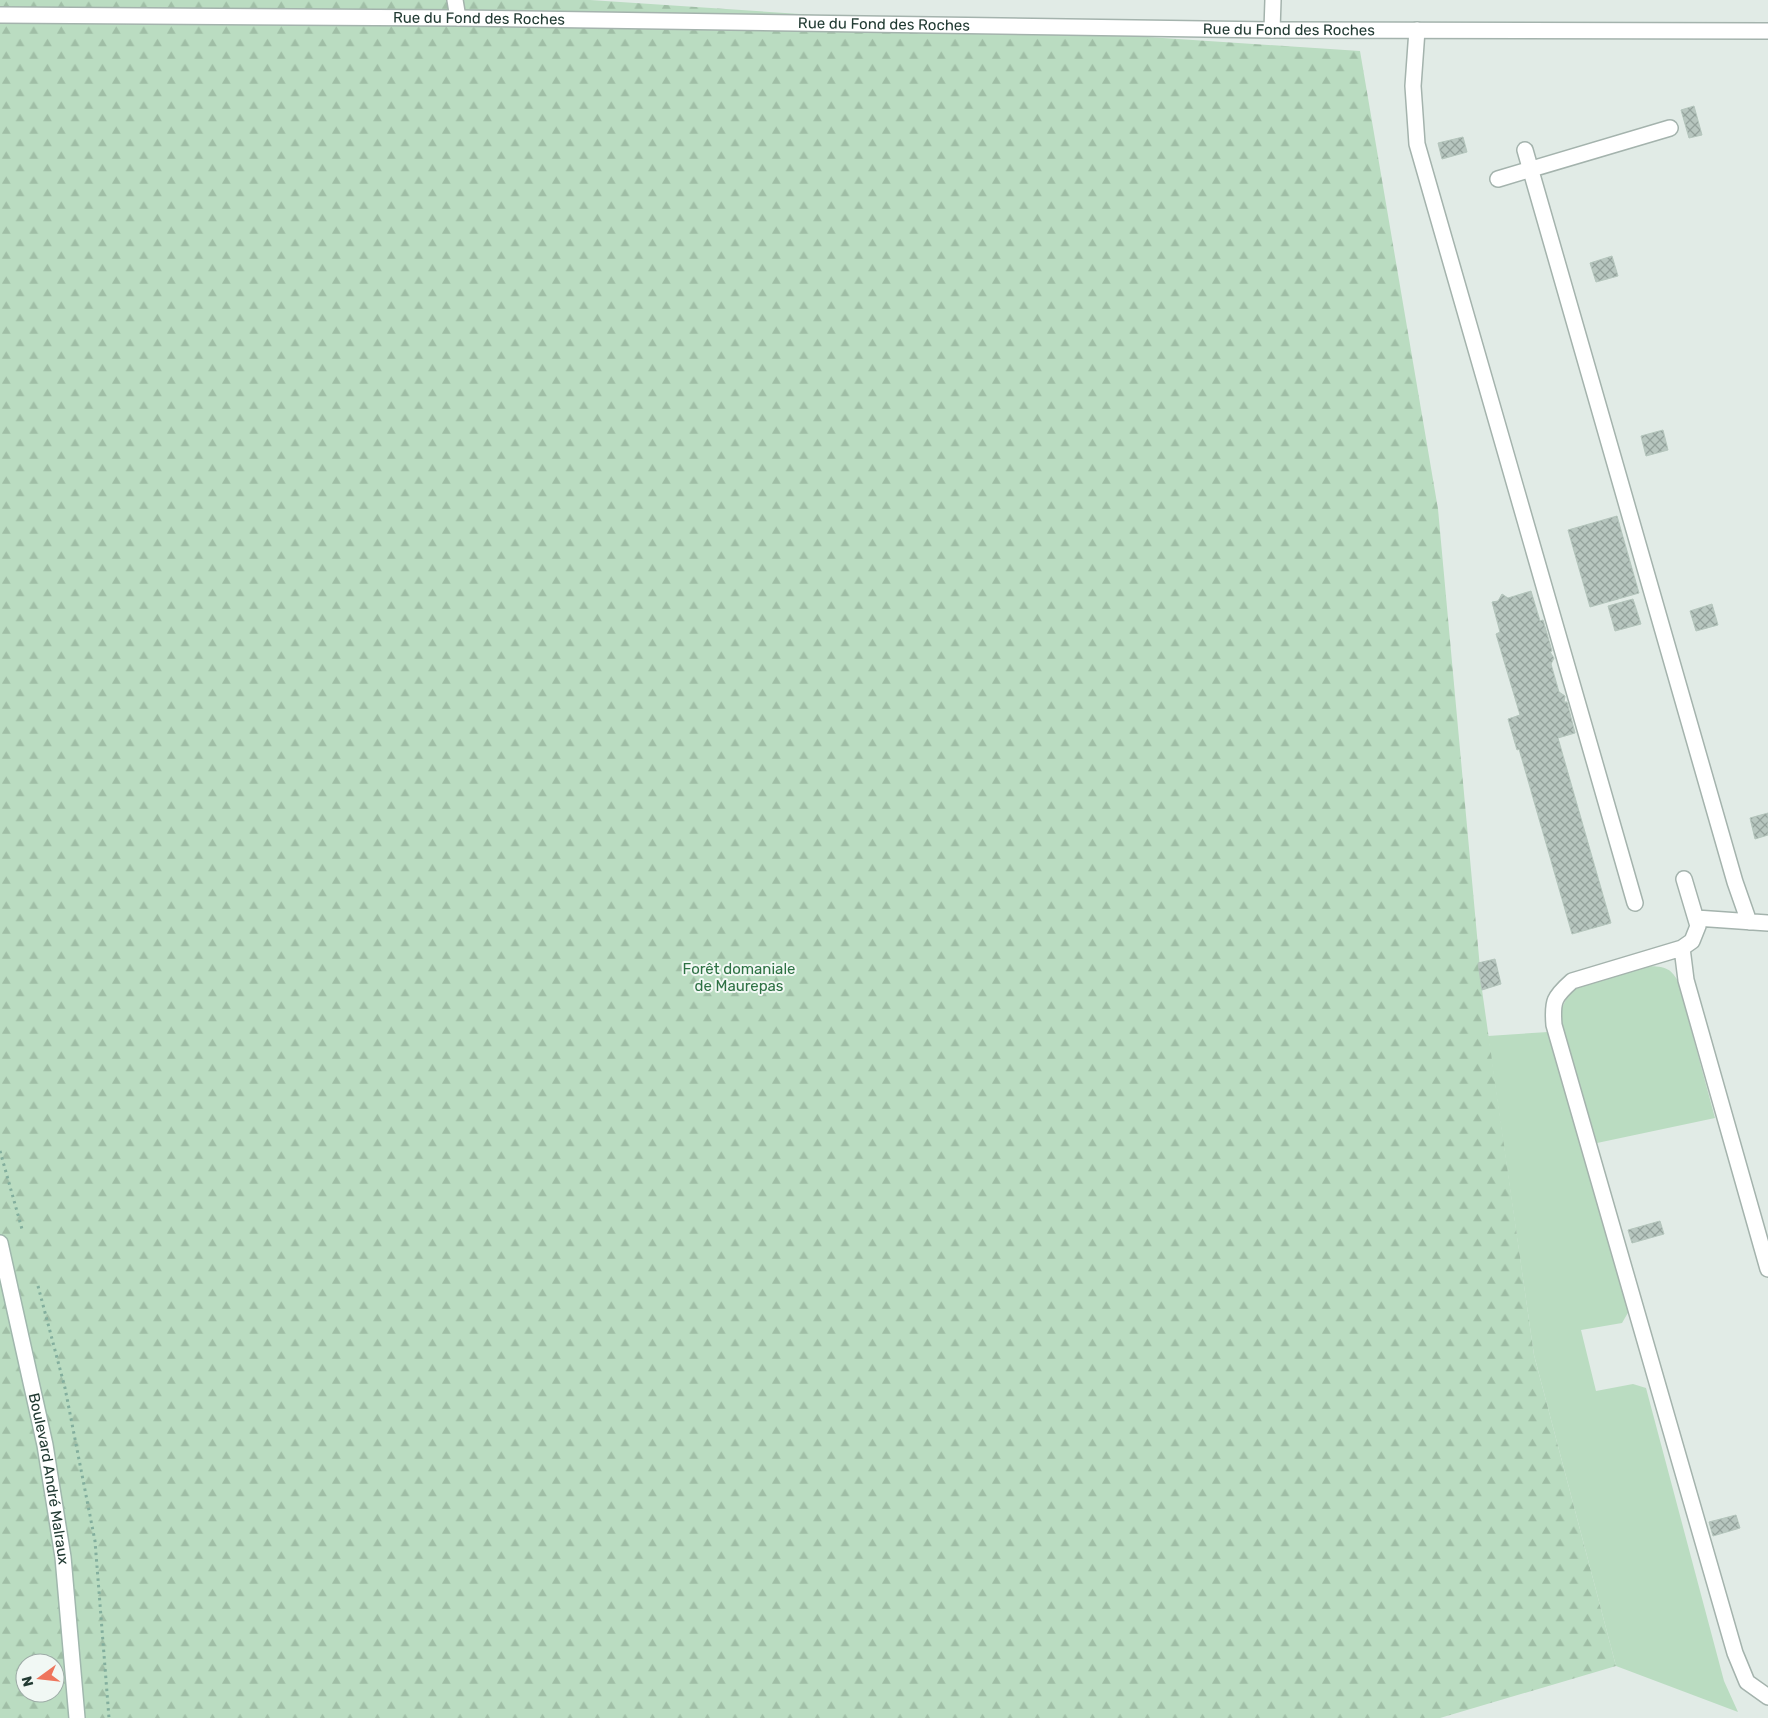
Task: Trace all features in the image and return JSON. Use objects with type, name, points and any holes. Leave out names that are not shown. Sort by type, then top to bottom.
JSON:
[{"type":"street","points":[[455,0],[458,18]]},
{"type":"street","points":[[1272,30],[1273,0]]},
{"type":"street","name":"Rue du Fond des Roches","points":[[0,15],[458,18],[1272,30],[1768,31]]},
{"type":"street","points":[[1417,30],[1413,86],[1417,144],[1635,903]]},
{"type":"street","points":[[1498,179],[1670,128]]},
{"type":"street","points":[[1525,150],[1735,882],[1749,922]]},
{"type":"street","points":[[1684,879],[1698,926],[1692,941],[1682,948],[1572,981],[1559,992],[1553,1007],[1554,1025],[1735,1653],[1747,1682],[1768,1697]]},
{"type":"street","points":[[1696,918],[1768,923]]},
{"type":"street","points":[[1682,948],[1686,980],[1768,1269]]},
{"type":"street","name":"Boulevard André Malraux","points":[[0,1243],[45,1445],[63,1557],[77,1718]]},
{"type":"green space","name":"Forêt domaniale de Maurepas","points":[[0,0],[590,0],[1360,51],[1438,509],[1482,990],[1534,1355],[1616,1666],[1440,1718],[0,1718]]},
{"type":"green space","points":[[1649,966],[1669,970],[1678,981],[1715,1118],[1597,1143],[1562,1026],[1560,1012],[1571,989]]},
{"type":"green space","points":[[1548,1032],[1629,1311],[1622,1323],[1581,1330],[1596,1391],[1633,1384],[1646,1388],[1724,1681],[1738,1712],[1616,1666],[1534,1355],[1488,1036]]},
{"type":"building","points":[[1694,106],[1702,135],[1689,138],[1681,110]]},
{"type":"building","points":[[1463,137],[1467,152],[1442,159],[1438,143]]},
{"type":"building","points":[[1612,256],[1618,276],[1596,282],[1590,263]]},
{"type":"building","points":[[1663,430],[1668,450],[1646,456],[1641,436]]},
{"type":"building","points":[[1617,516],[1639,593],[1590,607],[1568,530]]},
{"type":"building","points":[[1531,591],[1540,621],[1543,620],[1552,651],[1550,652],[1554,658],[1551,664],[1559,692],[1565,696],[1564,702],[1567,702],[1575,733],[1558,738],[1611,923],[1572,934],[1519,749],[1517,750],[1508,719],[1520,715],[1496,634],[1500,632],[1492,602],[1498,601],[1502,594],[1508,598]]},
{"type":"building","points":[[1633,599],[1641,624],[1615,631],[1608,606]]},
{"type":"building","points":[[1712,604],[1718,625],[1696,631],[1690,611]]},
{"type":"building","points":[[1768,813],[1768,835],[1755,839],[1750,818]]},
{"type":"building","points":[[1495,959],[1501,984],[1482,990],[1478,963]]},
{"type":"building","points":[[1660,1221],[1664,1234],[1632,1243],[1628,1230]]},
{"type":"building","points":[[1736,1515],[1740,1528],[1713,1536],[1709,1522]]}]
